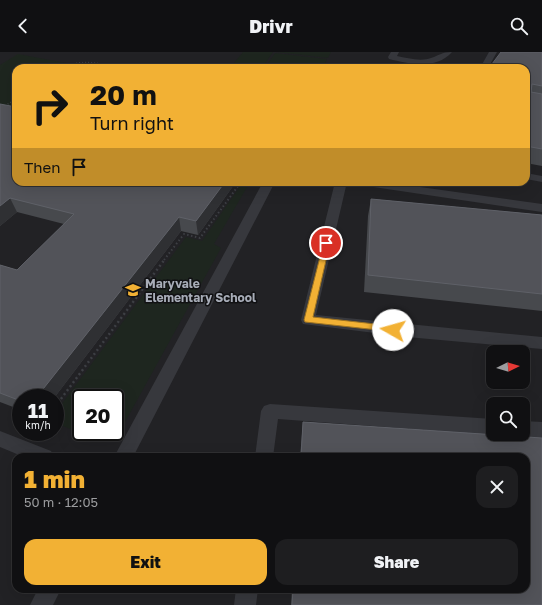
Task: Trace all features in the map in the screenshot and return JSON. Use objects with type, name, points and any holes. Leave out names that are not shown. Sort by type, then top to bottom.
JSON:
[{"type":"lane","points":[[395,52],[392,57],[417,62],[429,62],[439,59],[448,52]]},
{"type":"lane","points":[[486,64],[493,52]]},
{"type":"lane","points":[[530,177],[542,179]]},
{"type":"lane","points":[[125,453],[267,186]]},
{"type":"lane","points":[[340,186],[308,320],[542,344]]},
{"type":"lane","points":[[388,186],[542,208]]},
{"type":"lane","points":[[265,453],[270,411],[486,426]]},
{"type":"lane","points":[[530,429],[542,430]]},
{"type":"lane","points":[[0,439],[35,453]]},
{"type":"lane","points":[[41,605],[48,593]]},
{"type":"lane","points":[[245,605],[246,593]]},
{"type":"path","points":[[68,64],[80,62],[94,64]]},
{"type":"path","points":[[0,109],[12,102]]},
{"type":"path","points":[[64,395],[184,234],[200,238],[238,186]]},
{"type":"shaded area","points":[[0,52],[542,52],[542,605],[0,605]]},
{"type":"shaded area","points":[[243,52],[273,52],[265,64],[233,64]]},
{"type":"shaded area","points":[[276,52],[331,52],[328,58]]},
{"type":"shaded area","points":[[275,53],[327,59],[325,64],[267,64]]},
{"type":"shaded area","points":[[18,54],[71,64],[12,64],[12,116],[0,113],[0,65]]},
{"type":"shaded area","points":[[240,186],[248,186],[214,244],[221,248],[124,424],[124,389],[73,389],[186,237],[202,241]]},
{"type":"shaded area","points":[[72,390],[72,430],[64,427],[64,401]]},
{"type":"building","points":[[501,52],[542,52],[542,86],[532,84],[531,92],[542,94],[542,149],[530,147],[530,64],[492,64]]},
{"type":"building","points":[[0,104],[12,106],[12,186],[222,186],[196,221],[179,217],[43,389],[12,389],[12,398],[0,393],[0,265],[17,270],[74,214],[10,198],[0,206]]},
{"type":"building","points":[[371,199],[542,215],[542,294],[368,275]]},
{"type":"building","points":[[303,422],[486,434],[486,441],[530,441],[530,437],[542,438],[542,605],[292,605],[293,593],[530,593],[530,453],[301,453]]},
{"type":"place","name":"Maryvale Elementary School","points":[[133,290]]},
{"type":"route","points":[[326,243],[308,320],[393,330]]}]
